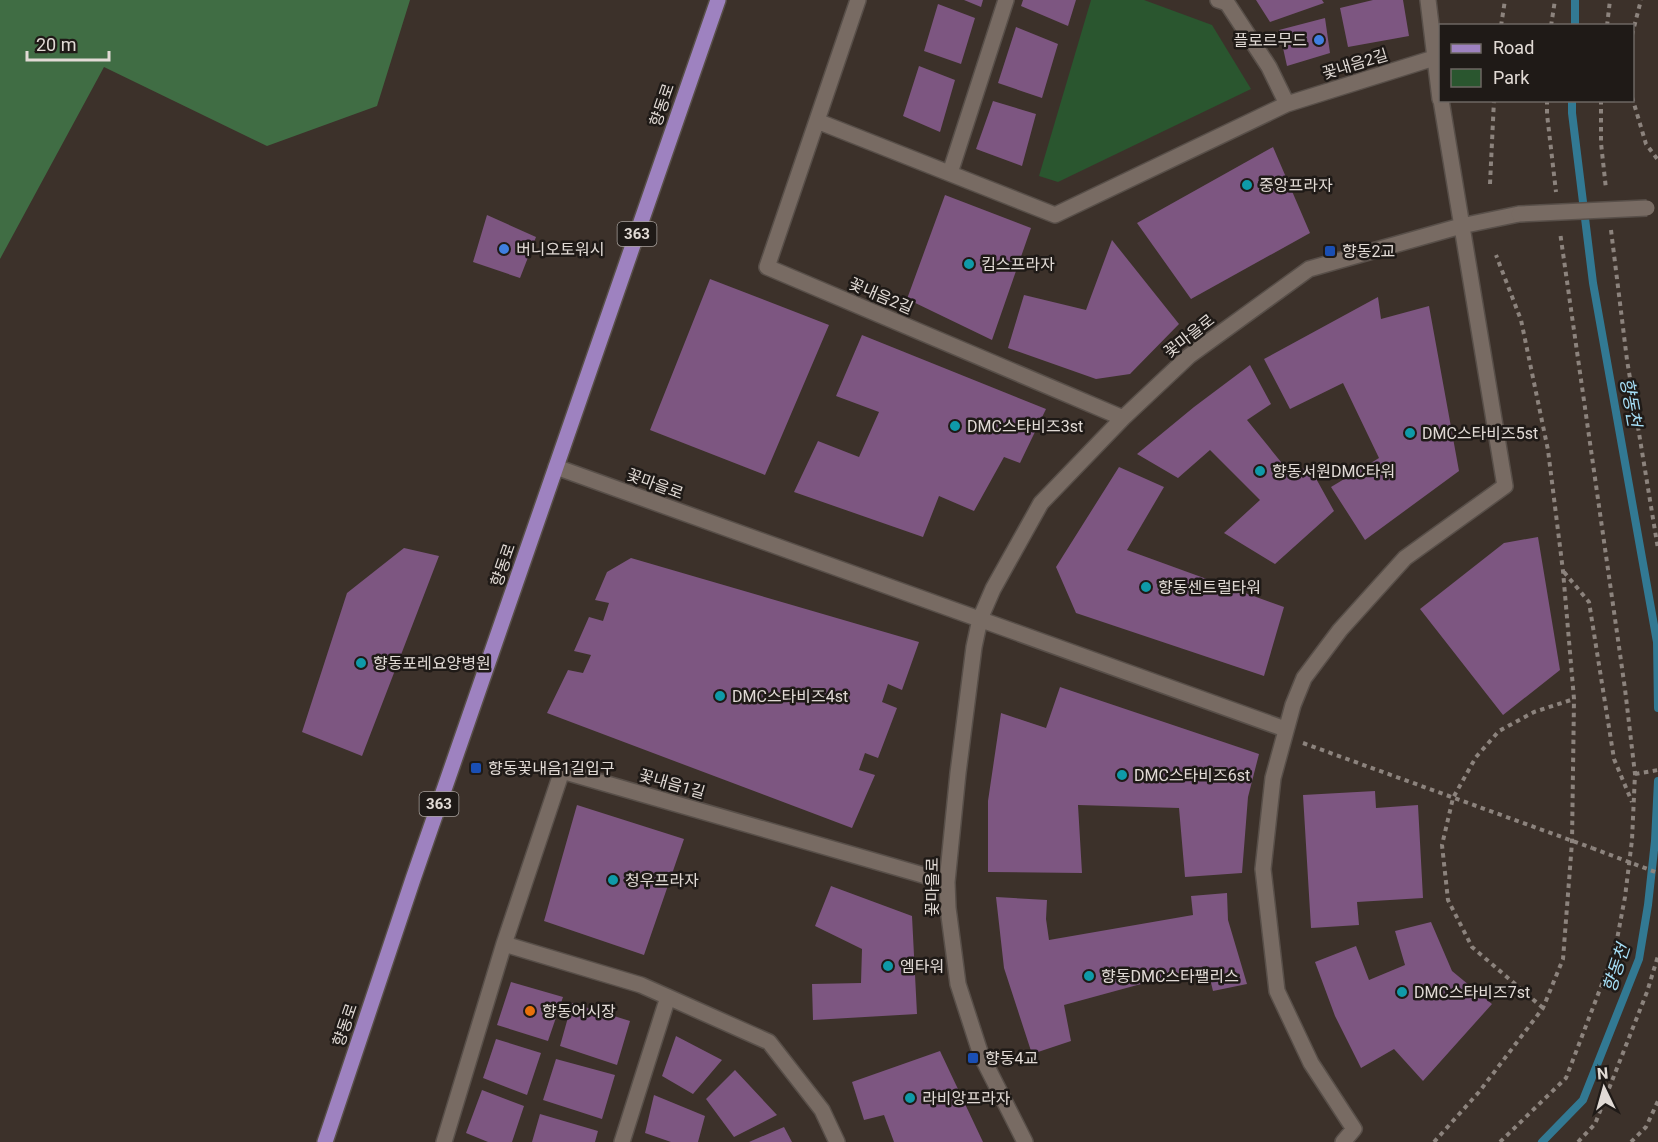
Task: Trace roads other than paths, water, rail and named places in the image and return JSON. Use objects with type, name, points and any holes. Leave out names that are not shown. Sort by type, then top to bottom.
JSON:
[{"type":"main road","name":"향동로","points":[[325,1142],[413,879],[718,0]]},
{"type":"street","name":"꽃내음2길","points":[[858,0],[767,267],[1123,418]]},
{"type":"street","points":[[950,173],[1006,0]]},
{"type":"street","points":[[1218,0],[1227,3],[1239,21],[1269,67],[1287,104]]},
{"type":"street","points":[[1428,0],[1439,88]]},
{"type":"street","name":"꽃내음2길","points":[[817,121],[1055,215],[1287,104],[1434,58]]},
{"type":"street","points":[[1343,1142],[1354,1129],[1311,1063],[1277,991],[1263,869],[1273,778],[1285,729],[1304,678],[1340,630],[1405,558],[1504,486],[1441,102]]},
{"type":"street","name":"꽃마을로","points":[[1025,1142],[981,1055],[958,984],[947,882],[974,647],[980,619],[993,589],[1041,503],[1123,418],[1189,356],[1309,270],[1461,226],[1519,214],[1653,208]]},
{"type":"street","name":"꽃마을로","points":[[556,467],[1285,729]]},
{"type":"street","name":"꽃내음1길","points":[[444,1142],[504,944],[562,771],[947,882]]},
{"type":"street","points":[[504,944],[641,985],[769,1042],[822,1110],[837,1142]]},
{"type":"street","points":[[622,1142],[668,997]]},
{"type":"waterway","name":"향동천","points":[[1575,0],[1575,24]]},
{"type":"waterway","name":"향동천","points":[[1572,102],[1593,283],[1657,642],[1658,708]]},
{"type":"waterway","name":"향동천","points":[[1542,1142],[1583,1100],[1639,959],[1655,841],[1658,781]]},
{"type":"place","name":"플로르무드","points":[[1319,40]]},
{"type":"place","name":"중앙프라자","points":[[1247,185]]},
{"type":"place","name":"버니오토워시","points":[[504,249]]},
{"type":"place","name":"향동2교","points":[[1330,251]]},
{"type":"place","name":"킴스프라자","points":[[969,264]]},
{"type":"place","name":"DMC스타비즈3st","points":[[955,426]]},
{"type":"place","name":"DMC스타비즈5st","points":[[1410,433]]},
{"type":"place","name":"향동서원DMC타워","points":[[1260,471]]},
{"type":"place","name":"향동센트럴타워","points":[[1146,587]]},
{"type":"place","name":"향동포레요양병원","points":[[361,663]]},
{"type":"place","name":"DMC스타비즈4st","points":[[720,696]]},
{"type":"place","name":"향동꽃내음1길입구","points":[[476,768]]},
{"type":"place","name":"DMC스타비즈6st","points":[[1122,775]]},
{"type":"place","name":"청우프라자","points":[[613,880]]},
{"type":"place","name":"엠타워","points":[[888,966]]},
{"type":"place","name":"향동DMC스타팰리스","points":[[1089,976]]},
{"type":"place","name":"DMC스타비즈7st","points":[[1402,992]]},
{"type":"place","name":"향동어시장","points":[[530,1011]]},
{"type":"place","name":"향동4교","points":[[973,1058]]},
{"type":"place","name":"라비앙프라자","points":[[910,1098]]}]
